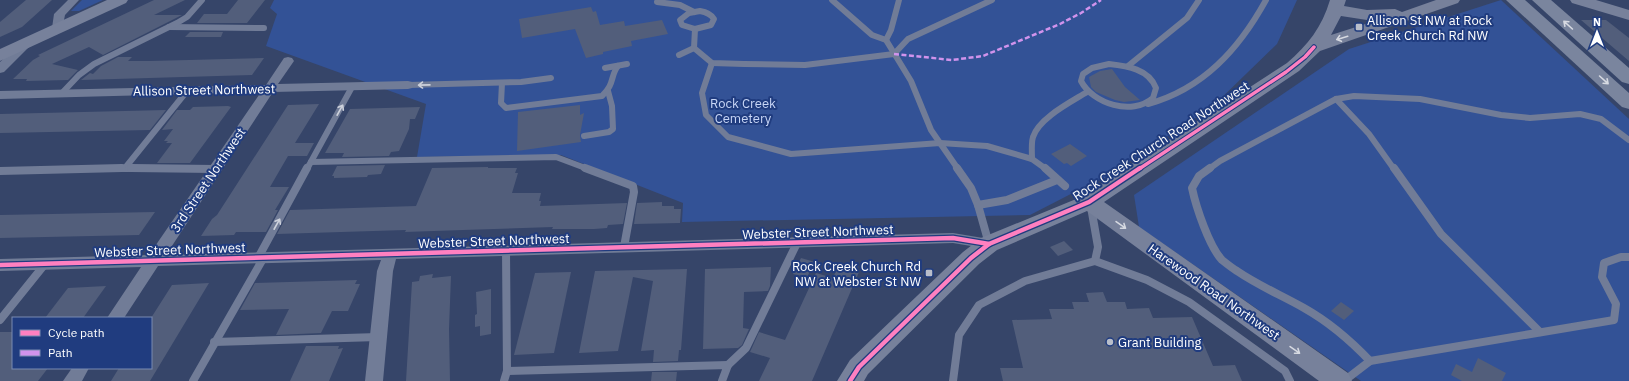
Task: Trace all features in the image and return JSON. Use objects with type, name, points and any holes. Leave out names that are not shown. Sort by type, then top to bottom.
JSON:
[{"type":"main road","points":[[1515,0],[1629,103]]},
{"type":"main road","points":[[1530,0],[1546,4],[1629,78]]},
{"type":"street","points":[[58,28],[60,14],[74,0]]},
{"type":"street","points":[[0,56],[120,0]]},
{"type":"street","points":[[1314,47],[1397,20],[1418,11],[1452,0]]},
{"type":"street","points":[[1578,0],[1629,15]]},
{"type":"street","points":[[1337,5],[1373,15],[1418,11]]},
{"type":"street","name":"Rock Creek Church Road Northwest","points":[[850,381],[859,367],[971,258],[989,244],[1089,202],[1286,72],[1305,57],[1314,47],[1328,26],[1337,5]]},
{"type":"street","points":[[0,69],[27,43]]},
{"type":"street","name":"3rd Street Northwest","points":[[116,317],[288,61]]},
{"type":"street","name":"Allison Street Northwest","points":[[0,95],[403,86]]},
{"type":"street","name":"Harewood Road Northwest","points":[[1089,202],[1339,381]]},
{"type":"street","name":"Webster Street Northwest","points":[[0,265],[953,238],[989,244]]},
{"type":"street","points":[[374,381],[385,271],[390,254]]},
{"type":"street","points":[[72,381],[80,369]]},
{"type":"lane","points":[[62,94],[79,75],[94,64],[187,17],[202,0]]},
{"type":"lane","points":[[832,0],[872,35],[886,40],[911,81],[931,130],[971,188],[978,205],[989,244]]},
{"type":"lane","points":[[886,40],[892,32],[894,15],[899,0]]},
{"type":"lane","points":[[694,48],[712,63],[805,65],[894,54],[908,39],[992,0]]},
{"type":"lane","points":[[1128,66],[1187,18],[1199,0]]},
{"type":"lane","points":[[1144,105],[1155,96],[1156,86],[1148,76],[1128,66],[1109,64],[1098,65],[1084,72],[1081,79],[1082,85],[1087,92],[1099,100],[1117,106],[1138,106],[1144,105],[1169,98],[1188,88],[1212,69],[1234,48],[1247,33],[1266,0]]},
{"type":"lane","points":[[657,2],[680,6],[694,12],[710,14],[714,19],[711,25],[707,28],[695,30],[686,28],[680,23],[680,20],[685,15],[694,12]]},
{"type":"lane","points":[[169,27],[264,28]]},
{"type":"lane","points":[[694,48],[695,30]]},
{"type":"lane","points":[[679,55],[694,48]]},
{"type":"lane","points":[[712,63],[702,93],[706,115],[728,137],[791,154],[902,147],[940,142],[987,146],[1008,150],[1032,159],[1066,186]]},
{"type":"lane","points":[[605,68],[627,64]]},
{"type":"lane","points":[[502,83],[501,103],[506,108],[602,96],[608,91],[614,78],[614,71],[618,66]]},
{"type":"lane","points":[[403,86],[521,82],[551,78]]},
{"type":"lane","points":[[193,381],[352,87]]},
{"type":"lane","points":[[125,168],[187,91]]},
{"type":"lane","points":[[584,136],[609,132],[613,129],[612,106],[608,91]]},
{"type":"lane","points":[[1032,159],[1031,145],[1033,136],[1041,125],[1087,92]]},
{"type":"lane","points":[[1370,361],[1349,339],[1326,321],[1303,306],[1256,284],[1223,261],[1215,250],[1195,204],[1192,188],[1199,176],[1220,161],[1336,99],[1354,96],[1420,99],[1501,115],[1530,118],[1580,114],[1601,119],[1629,140]]},
{"type":"lane","points":[[1336,99],[1369,134],[1440,234],[1540,332]]},
{"type":"lane","points":[[311,162],[546,157],[559,158],[633,186],[634,192],[624,247]]},
{"type":"lane","points":[[0,172],[125,168],[215,169]]},
{"type":"lane","points":[[978,205],[1007,200],[1057,180]]},
{"type":"lane","points":[[1089,202],[1098,247],[1095,261]]},
{"type":"lane","points":[[722,381],[728,365],[746,348],[797,243]]},
{"type":"lane","points":[[504,381],[507,371],[506,250]]},
{"type":"lane","points":[[1344,381],[1370,361],[1614,320],[1616,304],[1602,277],[1604,263],[1622,257],[1629,257]]},
{"type":"lane","points":[[953,381],[958,336],[979,305],[1025,282],[1095,261],[1147,280],[1189,302],[1285,371],[1290,381]]},
{"type":"lane","points":[[0,320],[45,264]]},
{"type":"lane","points":[[214,342],[378,337]]},
{"type":"lane","points":[[507,371],[728,365]]},
{"type":"green space","points":[[82,0],[103,0],[79,11],[71,11]]},
{"type":"green space","name":"Rock Creek Cemetery","points":[[274,0],[1297,0],[1277,44],[1212,107],[1100,181],[1098,180],[1030,215],[682,222],[683,203],[561,155],[417,157],[426,104],[266,46],[277,14],[270,8]]},
{"type":"green space","points":[[1501,0],[1629,119],[1629,381],[1361,381],[1139,227],[1134,195],[1349,49]]},
{"type":"building","points":[[26,0],[52,0],[22,27],[0,37],[0,22]]},
{"type":"building","points":[[154,0],[185,0],[154,15],[182,15],[103,55],[89,47],[52,64],[78,70],[68,80],[26,81],[27,79],[13,79],[33,60],[40,56],[38,55]]},
{"type":"building","points":[[238,0],[265,0],[247,23],[197,23],[204,14],[227,14]]},
{"type":"building","points":[[591,7],[593,12],[596,11],[600,25],[624,21],[625,26],[662,20],[668,34],[631,41],[632,46],[603,52],[603,54],[586,58],[575,29],[522,38],[519,19]]},
{"type":"building","points":[[1581,20],[1606,20],[1629,38],[1629,61]]},
{"type":"building","points":[[190,32],[223,32],[221,37],[185,37]]},
{"type":"building","points":[[118,57],[132,57],[128,61],[264,58],[252,75],[81,80],[90,73],[93,74],[101,66]]},
{"type":"building","points":[[1112,69],[1125,87],[1140,100],[1124,102],[1115,100],[1096,92],[1091,87],[1089,77],[1100,71]]},
{"type":"building","points":[[319,104],[295,143],[314,143],[307,156],[288,156],[270,187],[289,187],[275,210],[278,210],[266,232],[236,232],[234,235],[201,236],[212,219],[217,215],[288,105]]},
{"type":"building","points":[[580,105],[580,115],[584,113],[580,135],[581,142],[517,151],[518,112]]},
{"type":"building","points":[[193,107],[231,107],[190,163],[157,163],[172,143],[166,143],[168,141],[164,141],[173,129],[162,130],[177,110],[190,110]]},
{"type":"building","points":[[420,107],[415,119],[410,119],[409,129],[399,151],[391,152],[389,156],[342,157],[344,153],[325,153],[350,109]]},
{"type":"building","points":[[166,110],[150,130],[0,133],[0,114]]},
{"type":"building","points":[[1070,144],[1087,156],[1071,166],[1067,163],[1064,164],[1051,154]]},
{"type":"building","points":[[385,165],[381,174],[368,175],[367,177],[334,178],[334,176],[332,176],[337,166]]},
{"type":"building","points":[[432,168],[517,168],[515,173],[518,173],[512,193],[541,193],[539,201],[541,201],[540,206],[627,203],[623,224],[608,225],[607,228],[594,229],[552,229],[553,227],[405,232],[406,230],[277,234],[290,210],[416,206]]},
{"type":"building","points":[[662,202],[662,206],[674,206],[674,209],[681,209],[680,223],[634,224],[637,203]]},
{"type":"building","points":[[155,212],[139,235],[0,238],[0,215]]},
{"type":"building","points":[[1064,241],[1073,250],[1058,256],[1050,247]]},
{"type":"building","points":[[801,258],[815,262],[807,277],[793,274]]},
{"type":"building","points":[[838,266],[859,272],[812,381],[759,381],[770,358],[750,352],[759,332],[785,340],[816,273],[833,278]]},
{"type":"building","points":[[771,267],[770,286],[768,291],[744,292],[743,328],[749,329],[742,345],[738,348],[703,349],[705,269]]},
{"type":"building","points":[[687,269],[681,350],[679,350],[678,361],[653,362],[654,350],[641,351],[653,281],[633,277],[618,351],[579,353],[595,271]]},
{"type":"building","points":[[571,272],[554,353],[514,355],[535,273]]},
{"type":"building","points":[[433,274],[432,278],[451,276],[449,329],[450,381],[406,381],[412,282],[419,281],[420,276]]},
{"type":"building","points":[[357,280],[355,284],[360,284],[348,311],[332,311],[321,333],[276,335],[289,309],[240,310],[255,283]]},
{"type":"building","points":[[209,283],[150,381],[111,381],[118,369],[152,369],[152,317],[172,285]]},
{"type":"building","points":[[106,286],[84,317],[46,317],[68,288]]},
{"type":"building","points":[[491,289],[491,334],[480,336],[480,326],[475,327],[475,315],[477,314],[476,292]]},
{"type":"building","name":"Grant Building","points":[[1103,292],[1107,302],[1125,302],[1127,309],[1149,308],[1153,318],[1192,317],[1213,366],[1235,365],[1242,381],[1003,381],[1000,368],[1023,368],[1012,320],[1052,319],[1049,309],[1074,309],[1072,302],[1089,302],[1086,293]]},
{"type":"building","points":[[1341,302],[1354,311],[1344,320],[1331,311]]},
{"type":"building","points":[[0,332],[12,332],[12,369],[47,369],[38,381],[0,381]]},
{"type":"building","points":[[306,346],[339,346],[338,349],[343,348],[329,381],[290,381]]},
{"type":"building","points":[[1478,358],[1506,373],[1502,381],[1462,381],[1451,375],[1456,364],[1472,372]]},
{"type":"building","points":[[652,372],[677,372],[676,381],[651,381]]},
{"type":"marked path","points":[[894,54],[952,60],[971,59],[983,56],[1039,34],[1081,13],[1101,0]]},
{"type":"cycle path","points":[[850,381],[859,367],[971,258],[989,244],[1089,202],[1286,72],[1305,57],[1314,47]]},
{"type":"cycle path","points":[[0,265],[953,238],[989,244]]},
{"type":"place","name":"Allison St NW at Rock Creek Church Rd NW","points":[[1359,27]]},
{"type":"place","name":"Rock Creek Church Rd NW at Webster St NW","points":[[929,273]]},
{"type":"place","name":"Grant Building","points":[[1110,342]]}]
